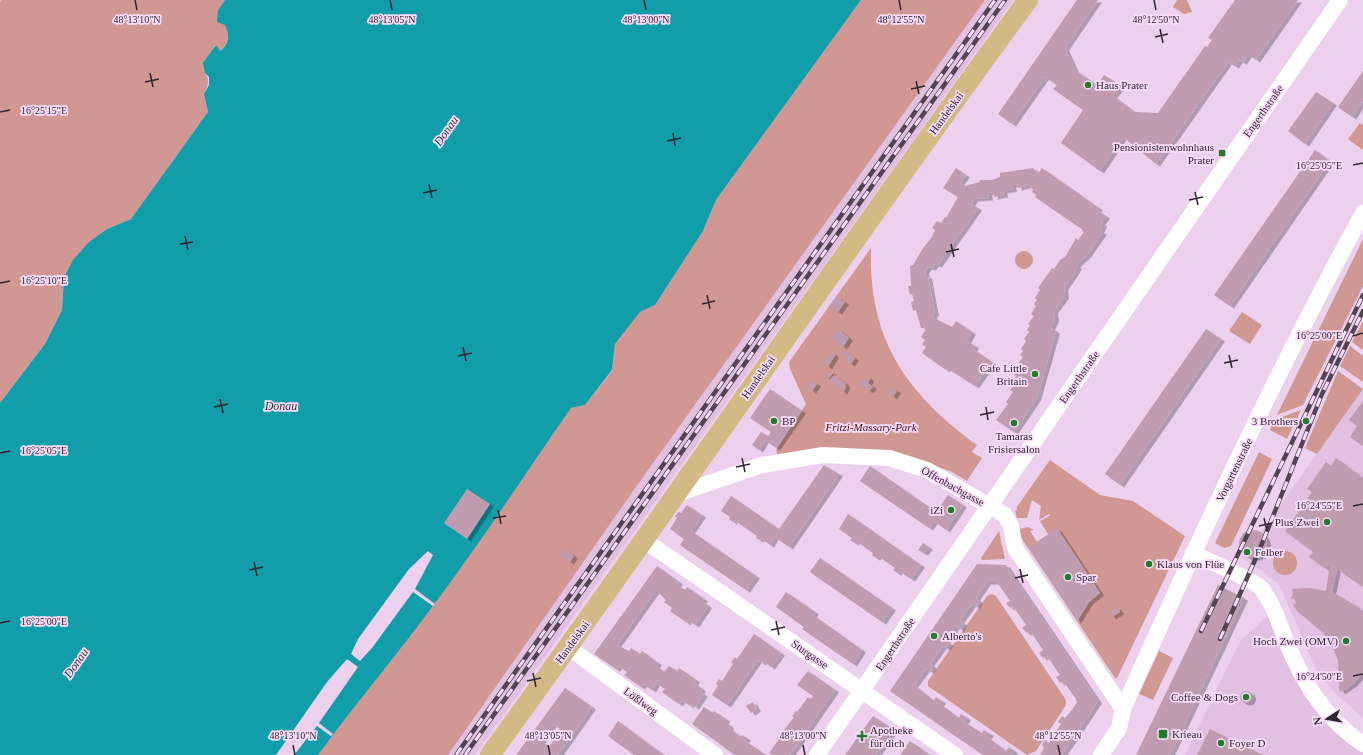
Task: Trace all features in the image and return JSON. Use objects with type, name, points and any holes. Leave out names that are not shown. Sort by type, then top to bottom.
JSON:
[{"type":"main road","name":"Handelskai","points":[[490,755],[645,541],[773,355],[1028,0]]},
{"type":"street","name":"Engerthstraße","points":[[817,755],[1340,0]]},
{"type":"street","name":"Vorgartenstraße","points":[[1089,755],[1122,709],[1194,553],[1327,278],[1363,213]]},
{"type":"street","name":"Offenbachgasse","points":[[677,494],[762,465],[823,455],[890,458],[926,470],[1005,515],[1009,520],[1015,548],[1122,709]]},
{"type":"street","name":"Sturgasse","points":[[645,541],[760,618],[862,692],[955,755]]},
{"type":"street","points":[[1194,553],[1260,587],[1271,606],[1295,663],[1305,681],[1318,700],[1341,726],[1363,744]]},
{"type":"street","name":"Lößlweg","points":[[568,648],[715,755]]},
{"type":"street","name":"Vorgartenstraße","points":[[1101,755],[1119,728],[1122,709]]},
{"type":"shaded area","points":[[985,0],[1013,0],[475,755],[448,755],[636,487]]},
{"type":"shaded area","points":[[1363,389],[1363,718],[1335,693],[1315,668],[1283,593],[1277,583],[1263,571],[1242,559]]},
{"type":"shaded area","points":[[1273,611],[1295,663],[1363,744],[1363,755],[1185,755],[1240,641]]},
{"type":"green space","points":[[1,0],[225,0],[218,10],[226,26],[228,35],[225,45],[221,51],[215,45],[205,73],[208,81],[205,100],[208,112],[131,219],[107,229],[89,242],[64,278],[62,310],[45,344],[0,403],[0,2]]},
{"type":"green space","points":[[861,0],[985,0],[636,487],[448,755],[318,755],[436,602],[488,530],[571,408],[585,405],[612,371],[615,344],[640,312],[655,305],[703,231],[716,200]]},
{"type":"green space","points":[[1177,0],[1187,0],[1192,12],[1184,14],[1173,7]]},
{"type":"green space","points":[[1360,123],[1363,125],[1363,150],[1348,139]]},
{"type":"green space","points":[[1363,239],[1363,286],[1303,405],[1277,415]]},
{"type":"green space","name":"Fritzi-Massary-Park","points":[[871,248],[872,280],[876,310],[884,337],[896,361],[911,384],[930,405],[977,445],[972,452],[982,458],[967,481],[952,472],[919,460],[830,448],[777,454],[776,450],[806,404],[790,369],[789,362]]},
{"type":"green space","points":[[1024,251],[1030,254],[1033,260],[1030,266],[1024,269],[1018,266],[1015,260],[1018,254]]},
{"type":"green space","points":[[1242,312],[1262,325],[1250,344],[1229,331]]},
{"type":"green space","points":[[1363,321],[1363,350],[1352,342]]},
{"type":"green space","points":[[1350,346],[1363,356],[1363,382],[1340,366]]},
{"type":"green space","points":[[1338,371],[1363,389],[1317,454],[1305,448]]},
{"type":"green space","points":[[1301,410],[1287,439],[1270,430],[1274,420]]},
{"type":"green space","points":[[1259,452],[1272,459],[1231,546],[1224,548],[1215,543]]},
{"type":"green space","points":[[1050,460],[1100,495],[1133,501],[1185,536],[1117,678],[1115,678],[1077,621],[1089,602],[1100,593],[1057,529],[1048,534],[1040,521],[1051,515],[1049,514],[1039,520],[1041,506],[1032,500],[1027,518],[1017,518],[1015,511],[1018,509],[1016,508]]},
{"type":"green space","points":[[1028,527],[1034,530],[1030,531],[1037,542],[1028,548],[1020,536],[1019,529]]},
{"type":"green space","points":[[999,531],[1005,559],[982,560],[981,558]]},
{"type":"green space","points":[[1285,551],[1290,552],[1296,558],[1296,568],[1290,574],[1285,575],[1280,574],[1274,568],[1273,563],[1274,558],[1280,552]]},
{"type":"green space","points":[[992,594],[996,596],[1066,700],[1066,705],[1036,751],[1027,755],[928,686],[928,681],[987,596]]},
{"type":"green space","points":[[1159,651],[1173,658],[1153,700],[1139,694]]},
{"type":"water","name":"Donau","points":[[225,0],[861,0],[716,200],[703,231],[655,305],[640,312],[615,344],[612,370],[585,405],[571,408],[488,530],[422,621],[318,755],[0,755],[0,403],[45,344],[62,310],[64,278],[73,260],[89,242],[107,229],[131,219],[208,112],[204,94],[209,85],[209,77],[205,73],[203,63],[216,45],[221,51],[226,45],[228,32],[225,25],[217,22],[218,10]]},
{"type":"pier","points":[[428,551],[433,555],[415,589],[435,604],[433,606],[413,592],[372,648],[360,661],[351,654],[358,639],[409,569]]},
{"type":"pier","points":[[347,659],[358,667],[319,723],[333,734],[331,736],[317,726],[294,755],[276,755],[327,682]]},
{"type":"building","name":"Haus Prater","points":[[1077,0],[1098,0],[1065,48],[1075,70],[1097,85],[1104,75],[1121,86],[1113,96],[1135,112],[1158,113],[1205,46],[1207,47],[1212,40],[1208,38],[1235,0],[1298,0],[1256,60],[1248,54],[1243,62],[1239,60],[1235,66],[1228,62],[1156,164],[1123,137],[1100,171],[1061,143],[1083,110],[1053,89],[1057,85],[1045,77],[1012,124],[998,114]]},
{"type":"building","points":[[1363,71],[1363,101],[1352,117],[1338,107]]},
{"type":"building","points":[[1316,92],[1333,103],[1305,144],[1288,131]]},
{"type":"building","points":[[1315,150],[1330,161],[1230,306],[1214,295]]},
{"type":"building","points":[[956,168],[966,175],[960,183],[965,186],[980,182],[979,180],[992,180],[1000,177],[1000,173],[1033,168],[1038,174],[1042,168],[1099,208],[1097,210],[1106,216],[1101,223],[1103,224],[1100,231],[1103,232],[1087,255],[1076,265],[1078,267],[1064,288],[1065,296],[1054,311],[1055,319],[1051,328],[1056,331],[1037,398],[1014,432],[996,420],[1008,404],[1006,402],[1013,392],[1010,390],[1016,382],[1013,381],[1016,376],[1014,375],[1020,366],[1017,365],[1023,357],[1020,355],[1023,351],[1021,349],[1026,341],[1024,339],[1029,332],[1027,330],[1030,325],[1028,324],[1034,316],[1031,314],[1036,306],[1034,304],[1037,300],[1035,298],[1040,290],[1038,288],[1052,268],[1054,269],[1060,260],[1065,257],[1076,238],[1078,240],[1084,232],[1035,197],[1036,195],[1032,192],[1033,190],[1030,185],[1018,188],[1017,184],[1012,185],[1013,189],[1003,191],[1004,195],[994,197],[993,192],[988,193],[989,198],[974,199],[971,204],[978,208],[938,265],[935,264],[932,268],[928,267],[925,271],[926,276],[928,276],[935,314],[933,314],[934,318],[952,327],[956,321],[972,332],[967,341],[975,346],[973,349],[992,362],[975,386],[947,368],[946,370],[922,353],[926,347],[922,344],[925,340],[921,337],[927,328],[921,328],[916,310],[913,311],[911,302],[914,301],[912,294],[910,295],[908,286],[911,286],[910,266],[913,265],[923,248],[932,237],[935,230],[932,228],[937,221],[941,223],[945,217],[946,218],[958,197],[943,188]]},
{"type":"building","points":[[837,296],[845,302],[838,312],[829,306]]},
{"type":"building","points":[[838,329],[849,338],[843,347],[831,338]]},
{"type":"building","points":[[1206,329],[1221,339],[1120,485],[1105,474]]},
{"type":"building","points":[[844,350],[855,358],[851,364],[845,360],[847,357],[842,354]]},
{"type":"building","points":[[832,352],[835,355],[828,367],[824,363]]},
{"type":"building","points":[[829,371],[833,373],[827,378],[825,376]]},
{"type":"building","points":[[834,375],[845,383],[846,387],[843,392],[830,380]]},
{"type":"building","points":[[867,376],[870,379],[868,383],[873,387],[869,391],[860,384]]},
{"type":"building","points":[[811,380],[817,384],[812,391],[807,386]]},
{"type":"building","points":[[892,387],[897,391],[893,397],[888,392]]},
{"type":"building","name":"BP","points":[[770,389],[802,411],[776,448],[765,440],[759,450],[752,445],[761,432],[768,436],[771,432],[750,418]]},
{"type":"building","points":[[1363,401],[1363,446],[1350,437],[1357,426],[1349,420]]},
{"type":"building","name":"Plus Zwei","points":[[1336,458],[1363,478],[1363,587],[1337,569],[1332,592],[1355,605],[1363,613],[1363,673],[1353,684],[1341,692],[1339,689],[1338,660],[1331,644],[1323,633],[1297,611],[1293,605],[1296,603],[1295,600],[1291,598],[1293,594],[1292,589],[1311,588],[1326,591],[1330,563],[1326,569],[1309,557],[1313,552],[1285,531],[1312,492],[1307,489],[1326,462],[1331,466]]},
{"type":"building","points":[[824,465],[839,474],[789,547],[775,537],[770,545],[761,538],[760,540],[756,538],[757,536],[734,520],[733,522],[729,519],[730,517],[721,511],[731,496],[779,529]]},
{"type":"building","points":[[870,466],[936,512],[948,495],[963,505],[946,530],[934,521],[929,528],[860,481]]},
{"type":"building","points":[[467,489],[490,504],[467,539],[444,523]]},
{"type":"building","points":[[687,505],[702,515],[691,531],[756,576],[746,590],[680,545],[684,539],[670,529],[677,518],[675,516],[679,512],[681,513]]},
{"type":"building","points":[[848,514],[921,565],[911,579],[899,571],[897,573],[893,570],[895,568],[878,556],[876,558],[872,555],[873,553],[856,541],[855,543],[850,540],[852,538],[839,529]]},
{"type":"building","name":"Spar","points":[[1057,528],[1100,593],[1089,602],[1077,621],[1028,548]]},
{"type":"building","points":[[1253,530],[1263,534],[1267,544],[1263,554],[1253,558],[1243,554],[1239,544],[1243,534]]},
{"type":"building","points":[[923,543],[929,547],[924,553],[918,550]]},
{"type":"building","points":[[565,549],[574,556],[570,562],[560,555]]},
{"type":"building","points":[[820,558],[892,608],[882,622],[810,572]]},
{"type":"building","points":[[977,564],[1006,565],[1098,701],[1062,755],[1040,755],[1044,748],[1042,745],[1045,740],[1049,743],[1061,724],[1058,722],[1062,716],[1065,718],[1072,710],[1077,702],[1076,699],[1063,681],[1060,683],[1056,677],[1060,675],[1047,656],[1043,658],[1039,653],[1043,650],[1030,631],[1027,633],[1022,628],[1026,625],[1013,606],[1010,608],[1006,603],[1010,601],[997,582],[987,582],[976,598],[979,601],[976,606],[972,604],[960,621],[963,623],[960,629],[956,626],[946,641],[950,643],[946,648],[943,646],[930,664],[933,666],[930,671],[926,669],[914,685],[934,701],[936,697],[942,701],[940,704],[959,718],[961,714],[967,718],[964,722],[982,733],[984,730],[990,734],[987,737],[1006,751],[1009,747],[1014,751],[1011,755],[983,755],[890,691]]},
{"type":"building","points":[[657,566],[679,582],[677,585],[685,590],[687,587],[704,599],[702,601],[708,606],[695,625],[688,620],[687,623],[670,611],[672,608],[664,602],[666,600],[656,590],[617,645],[629,651],[631,648],[640,654],[642,651],[658,663],[656,666],[664,672],[669,666],[677,671],[679,668],[696,680],[694,683],[702,689],[700,692],[704,694],[695,707],[691,704],[690,706],[682,700],[679,704],[662,692],[665,689],[656,683],[652,690],[643,684],[641,687],[624,675],[627,672],[619,666],[616,669],[594,654]]},
{"type":"building","points":[[1218,585],[1244,598],[1170,755],[1136,755]]},
{"type":"building","points":[[786,592],[815,612],[813,615],[862,650],[853,664],[802,629],[804,627],[776,607]]},
{"type":"building","points":[[1117,607],[1120,612],[1112,617],[1109,612]]},
{"type":"building","points":[[754,634],[781,653],[771,667],[763,661],[762,663],[758,660],[727,705],[712,695],[718,686],[716,684],[719,679],[722,681],[733,664],[731,662],[735,657],[737,659]]},
{"type":"building","points":[[808,671],[835,690],[790,755],[772,755],[769,753],[779,739],[777,738],[781,732],[782,733],[794,717],[792,716],[796,711],[797,712],[808,697],[811,699],[813,696],[797,685]]},
{"type":"building","points":[[565,688],[592,707],[558,755],[516,755]],"holes":[[[553,724],[561,730],[549,747],[541,741]]]},
{"type":"building","name":"Coffee & Dogs","points":[[1244,691],[1248,691],[1252,697],[1248,703],[1244,703],[1240,699],[1240,695]]},
{"type":"building","points":[[753,702],[757,709],[751,713],[746,706]]},
{"type":"building","points":[[704,707],[713,713],[714,711],[726,719],[725,722],[730,726],[729,728],[741,737],[742,735],[747,738],[745,741],[766,755],[735,755],[692,724]]},
{"type":"building","points":[[873,716],[894,730],[876,755],[845,755]]},
{"type":"building","points":[[618,721],[664,755],[634,755],[608,736]]},
{"type":"building","name":"Foyer D","points":[[1210,729],[1216,732],[1263,755],[1197,755]]},
{"type":"building","points":[[910,741],[930,755],[900,755]]},
{"type":"railway","points":[[456,755],[995,0]]},
{"type":"railway","points":[[465,755],[1005,0]]},
{"type":"railway","points":[[1201,631],[1363,295]]},
{"type":"railway","points":[[1220,639],[1259,551],[1322,394],[1363,311]]},
{"type":"place","name":"Haus Prater","points":[[1088,85]]},
{"type":"place","name":"Pensionistenwohnhaus Prater","points":[[1222,153]]},
{"type":"place","name":"Cafe Little Britain","points":[[1035,374]]},
{"type":"place","name":"BP","points":[[774,421]]},
{"type":"place","name":"3 Brothers","points":[[1306,421]]},
{"type":"place","name":"Tamaras Frisiersalon","points":[[1014,423]]},
{"type":"place","name":"iZi","points":[[951,510]]},
{"type":"place","name":"Plus Zwei","points":[[1327,522]]},
{"type":"place","name":"Felber","points":[[1247,552]]},
{"type":"place","name":"Klaus von Flüe","points":[[1149,564]]},
{"type":"place","name":"Spar","points":[[1068,577]]},
{"type":"place","name":"Alberto's","points":[[934,636]]},
{"type":"place","name":"Hoch Zwei (OMV)","points":[[1346,641]]},
{"type":"place","name":"Coffee & Dogs","points":[[1246,697]]},
{"type":"place","name":"Krieau","points":[[1163,734]]},
{"type":"place","name":"Apotheke für dich","points":[[862,736]]},
{"type":"place","name":"Foyer D","points":[[1221,743]]}]
